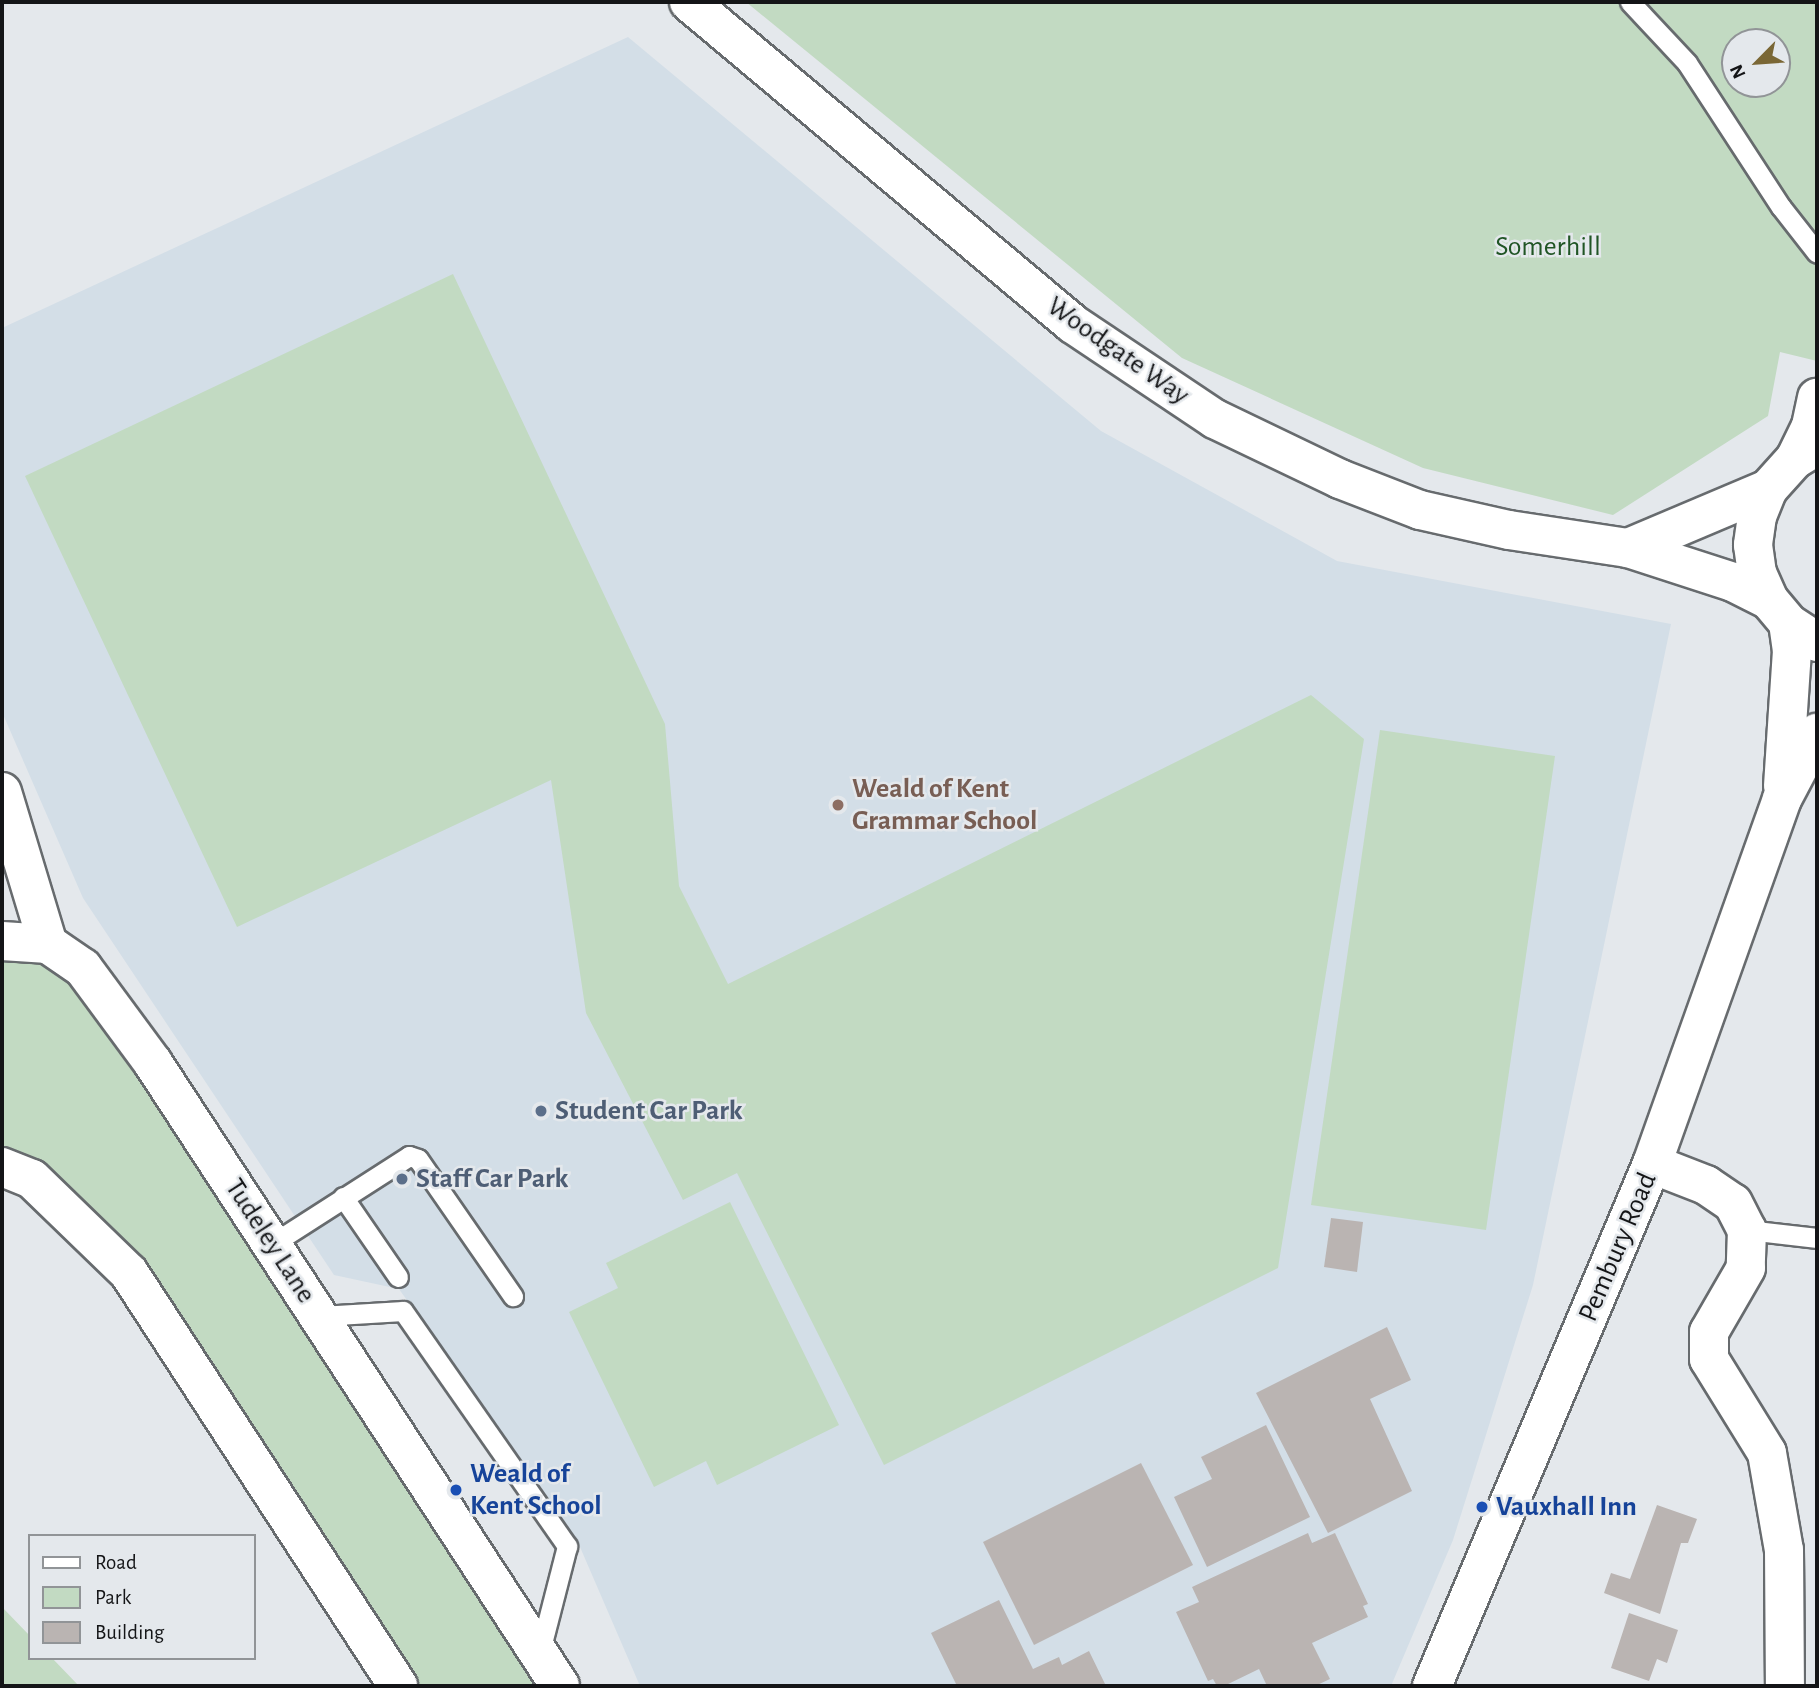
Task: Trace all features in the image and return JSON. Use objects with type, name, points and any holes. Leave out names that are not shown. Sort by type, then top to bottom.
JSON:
[{"type":"main road","name":"Woodgate Way","points":[[689,2],[1073,324],[1215,419],[1340,479],[1420,510],[1509,530],[1628,548],[1733,582],[1791,622]]},
{"type":"main road","points":[[1628,548],[1768,489],[1806,452],[1817,398]]},
{"type":"main road","name":"Pembury Road","points":[[1768,489],[1757,516],[1753,545],[1757,573],[1791,622],[1792,651],[1782,799]]},
{"type":"main road","name":"Pembury Road","points":[[1432,1686],[1653,1164],[1782,799],[1817,733]]},
{"type":"main road","points":[[2,792],[48,944],[2,941]]},
{"type":"main road","name":"Tudeley Lane","points":[[48,944],[83,968],[153,1063],[540,1651],[560,1686]]},
{"type":"main road","points":[[1653,1164],[1706,1185],[1733,1203],[1747,1230],[1746,1268],[1709,1332],[1709,1359],[1722,1386],[1767,1453],[1784,1550],[1785,1686]]},
{"type":"main road","points":[[2,1167],[32,1179],[129,1273],[398,1686]]},
{"type":"lane","points":[[1630,2],[1687,63],[1781,207],[1817,253]]},
{"type":"lane","points":[[272,1244],[401,1158],[418,1159],[513,1296]]},
{"type":"lane","points":[[343,1197],[398,1277]]},
{"type":"lane","points":[[1747,1230],[1817,1238]]},
{"type":"lane","points":[[320,1316],[402,1311],[567,1546],[540,1651]]},
{"type":"shaded area","name":"Weald of Kent Grammar School","points":[[628,37],[1101,431],[1337,561],[1671,624],[1533,1285],[1453,1540],[1391,1686],[640,1686],[580,1547],[399,1289],[334,1275],[83,898],[2,712],[2,328]]},
{"type":"green space","name":"Somerhill","points":[[746,2],[1817,2],[1817,361],[1780,352],[1768,416],[1613,515],[1423,468],[1182,358]]},
{"type":"green space","points":[[453,274],[665,724],[679,886],[728,984],[1311,695],[1364,739],[1278,1268],[884,1465],[737,1173],[683,1200],[586,1013],[551,780],[237,927],[25,476]]},
{"type":"green space","points":[[1380,730],[1555,756],[1486,1230],[1311,1205]]},
{"type":"green space","points":[[2,943],[48,944],[560,1686],[398,1686],[190,1364],[2,1166]]},
{"type":"green space","points":[[730,1202],[839,1425],[717,1485],[706,1461],[654,1487],[569,1312],[618,1288],[606,1263]]},
{"type":"green space","points":[[2,1607],[28,1634],[28,1660],[54,1660],[79,1686],[2,1686]]},
{"type":"building","points":[[1331,1218],[1363,1222],[1357,1272],[1324,1267]]},
{"type":"building","points":[[1387,1327],[1411,1380],[1370,1399],[1412,1491],[1328,1533],[1256,1393]]},
{"type":"building","points":[[1266,1425],[1310,1517],[1207,1567],[1174,1497],[1212,1479],[1201,1457]]},
{"type":"building","points":[[1141,1463],[1193,1565],[1034,1645],[983,1542]]},
{"type":"building","points":[[1657,1505],[1697,1519],[1688,1543],[1681,1543],[1660,1614],[1604,1593],[1611,1573],[1630,1579]]},
{"type":"building","points":[[1308,1533],[1312,1543],[1335,1533],[1368,1604],[1363,1606],[1368,1617],[1312,1643],[1330,1679],[1315,1686],[1267,1686],[1259,1669],[1224,1686],[1217,1686],[1213,1679],[1208,1681],[1176,1612],[1199,1602],[1192,1587]]},
{"type":"building","points":[[999,1600],[1033,1669],[1059,1657],[1062,1665],[1089,1651],[1106,1686],[957,1686],[931,1633]]},
{"type":"building","points":[[1629,1613],[1678,1630],[1667,1663],[1657,1659],[1649,1681],[1611,1668]]},
{"type":"place","name":"Weald of Kent Grammar School","points":[[838,805]]},
{"type":"place","name":"Student Car Park","points":[[541,1111]]},
{"type":"place","name":"Staff Car Park","points":[[402,1179]]},
{"type":"place","name":"Weald of Kent School","points":[[456,1490]]},
{"type":"place","name":"Vauxhall Inn","points":[[1482,1507]]}]
